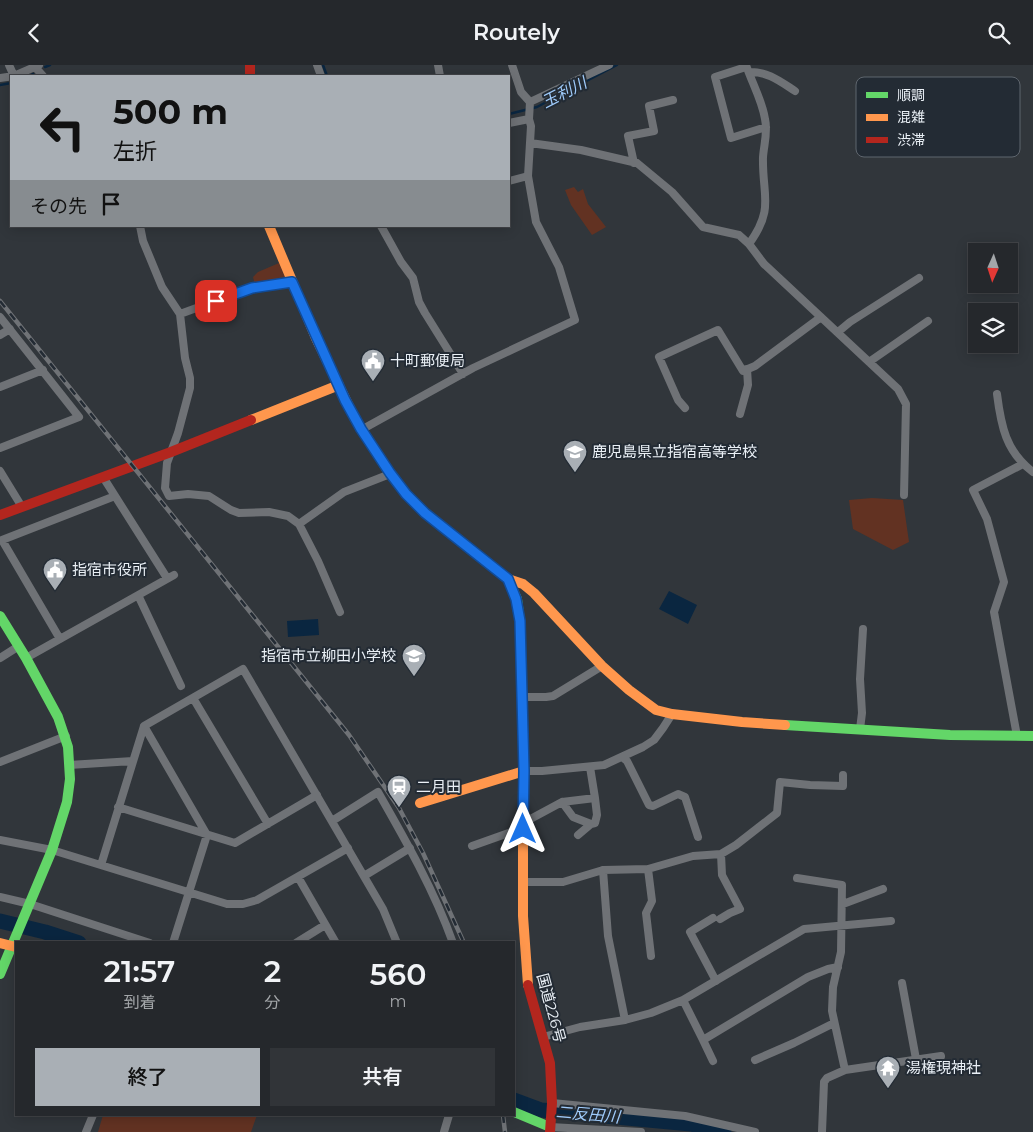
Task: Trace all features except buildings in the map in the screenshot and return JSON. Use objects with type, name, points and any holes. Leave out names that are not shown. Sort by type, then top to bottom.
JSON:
[{"type":"main road","points":[[269,227],[292,282],[361,429],[406,494],[425,513],[508,579],[524,584],[602,666],[656,710],[672,714],[742,722],[950,735],[1033,736]]},
{"type":"main road","points":[[0,515],[171,452],[339,385]]},
{"type":"main road","name":"国道226号","points":[[508,579],[516,599],[520,621],[526,968],[527,981],[550,1063],[552,1105],[550,1126]]},
{"type":"main road","points":[[0,616],[26,658],[58,717],[66,736],[70,765],[67,802],[52,850],[16,941]]},
{"type":"main road","points":[[420,803],[524,771]]},
{"type":"main road","points":[[0,943],[14,946],[0,974]]},
{"type":"main road","points":[[515,1112],[550,1126]]},
{"type":"street","points":[[361,429],[463,374],[540,335],[575,320],[559,267],[539,230],[528,176],[531,126],[529,119],[530,102],[521,92],[512,65]]},
{"type":"street","points":[[530,102],[609,65]]},
{"type":"street","points":[[16,75],[37,66]]},
{"type":"street","points":[[766,127],[731,138],[715,77],[747,68],[772,77],[795,91]]},
{"type":"street","points":[[747,68],[765,119],[766,127],[763,158],[765,215],[757,234],[749,245]]},
{"type":"street","points":[[634,163],[628,136],[654,131],[648,106],[673,100]]},
{"type":"street","points":[[510,123],[529,119]]},
{"type":"street","points":[[530,143],[581,150],[634,163],[672,192],[703,227],[739,235],[764,264],[898,389],[906,404],[904,495]]},
{"type":"street","points":[[510,181],[528,176]]},
{"type":"street","points":[[140,227],[143,241],[162,287],[180,314],[185,358],[190,378],[190,388],[166,463],[165,488],[169,496],[188,494],[209,496],[239,513],[277,512],[288,515],[299,524],[318,561],[340,612]]},
{"type":"street","points":[[382,227],[401,262],[413,278],[419,302],[425,313],[463,374]]},
{"type":"street","points":[[838,332],[850,322],[919,278]]},
{"type":"street","points":[[180,314],[252,288],[292,282]]},
{"type":"street","points":[[0,317],[79,417],[0,448]]},
{"type":"street","points":[[685,408],[678,400],[659,357],[718,331],[743,371],[755,366],[821,317]]},
{"type":"street","points":[[869,362],[928,321]]},
{"type":"street","points":[[0,335],[10,329]]},
{"type":"street","points":[[740,414],[748,385],[747,369]]},
{"type":"street","points":[[0,387],[43,370]]},
{"type":"street","points":[[997,394],[1006,437],[1013,451],[1023,464],[1033,472]]},
{"type":"street","points":[[1017,736],[994,613],[1004,582],[987,519],[973,490],[1023,464]]},
{"type":"street","points":[[0,471],[22,507]]},
{"type":"street","points":[[299,524],[344,492],[390,473]]},
{"type":"street","points":[[26,658],[171,577],[103,477]]},
{"type":"street","points":[[60,639],[2,540],[115,496]]},
{"type":"street","points":[[138,595],[182,686]]},
{"type":"street","points":[[860,729],[862,713],[860,679],[864,629]]},
{"type":"street","points":[[0,658],[19,646]]},
{"type":"street","points":[[522,697],[553,696],[602,666]]},
{"type":"street","points":[[101,865],[144,726],[243,669],[383,909],[396,941]]},
{"type":"street","points":[[193,698],[268,823]]},
{"type":"street","points":[[524,771],[604,765],[643,747],[654,739],[672,714]]},
{"type":"street","points":[[144,726],[206,835],[174,941]]},
{"type":"street","points":[[0,762],[66,736]]},
{"type":"street","points":[[622,757],[627,761],[649,805],[653,806],[678,794],[685,797],[698,837]]},
{"type":"street","points":[[70,765],[133,761]]},
{"type":"street","points":[[578,835],[595,823],[597,815],[590,767]]},
{"type":"street","points":[[524,882],[563,882],[603,871],[648,869],[692,856],[721,854],[736,845],[777,813],[780,782],[842,786],[843,775]]},
{"type":"street","points":[[332,821],[378,792],[410,847],[453,941]]},
{"type":"street","points":[[118,807],[235,843],[316,795]]},
{"type":"street","points":[[472,846],[523,826],[562,802],[596,799]]},
{"type":"street","points":[[562,802],[573,817],[591,824]]},
{"type":"street","points":[[0,841],[52,850],[226,904],[243,904],[257,900],[348,848]]},
{"type":"street","points":[[364,876],[410,847]]},
{"type":"street","points":[[716,981],[690,932],[740,909],[722,875],[721,854]]},
{"type":"street","points":[[648,869],[652,901],[646,913],[651,956]]},
{"type":"street","points":[[603,871],[608,936],[625,1020]]},
{"type":"street","points":[[298,877],[335,941]]},
{"type":"street","points":[[797,878],[842,885],[842,925],[838,967],[832,998],[834,1023],[845,1070]]},
{"type":"street","points":[[843,905],[883,889]]},
{"type":"street","points":[[0,897],[143,941]]},
{"type":"street","points":[[543,1037],[580,1027],[625,1020],[652,1013],[683,1000],[804,929],[891,921]]},
{"type":"street","points":[[299,941],[326,925]]},
{"type":"street","points":[[703,1040],[808,977],[838,967]]},
{"type":"street","points":[[902,983],[916,1059]]},
{"type":"street","points":[[683,1000],[713,1061]]},
{"type":"street","points":[[755,1060],[834,1023]]},
{"type":"street","points":[[822,1132],[824,1082],[827,1078],[845,1070],[941,1056]]},
{"type":"street","points":[[552,1105],[685,1117],[755,1132]]},
{"type":"street","points":[[86,1132],[92,1116]]},
{"type":"street","points":[[444,1132],[449,1116]]},
{"type":"street","points":[[550,1126],[641,1132]]},
{"type":"shaded area","points":[[574,187],[578,192],[583,189],[588,204],[606,227],[592,235],[571,205],[565,190]]},
{"type":"shaded area","points":[[279,263],[286,280],[255,285],[253,277],[258,272]]},
{"type":"shaded area","points":[[872,498],[903,500],[909,542],[893,550],[853,529],[849,500]]},
{"type":"shaded area","points":[[103,1116],[257,1116],[251,1132],[98,1132]]},
{"type":"water","points":[[669,591],[697,605],[688,624],[659,609]]},
{"type":"water","points":[[318,619],[319,635],[288,637],[287,621]]},
{"type":"waterway","points":[[45,67],[50,65]]},
{"type":"waterway","name":"玉利川","points":[[323,65],[327,75]]},
{"type":"waterway","name":"玉利川","points":[[510,114],[537,107],[617,65]]},
{"type":"waterway","points":[[0,85],[10,83]]},
{"type":"waterway","name":"二反田川","points":[[0,921],[73,941]]},
{"type":"waterway","name":"二反田川","points":[[515,1100],[541,1110],[691,1124],[724,1132]]},
{"type":"railway","points":[[0,301],[349,735],[399,808],[423,853],[463,941]]},
{"type":"railway","points":[[503,1116],[505,1132]]},
{"type":"traffic: fast","points":[[355,419],[390,474],[406,494],[425,513],[508,579],[517,599],[520,621],[523,730]]},
{"type":"traffic: fast","points":[[0,616],[26,658],[58,717],[68,747],[70,779],[67,802],[52,850],[0,974]]},
{"type":"traffic: fast","points":[[785,725],[950,735],[1033,736]]},
{"type":"traffic: fast","points":[[515,1112],[550,1127]]},
{"type":"traffic: slow","points":[[269,227],[316,338],[355,419]]},
{"type":"traffic: slow","points":[[251,420],[339,385]]},
{"type":"traffic: slow","points":[[508,579],[523,584],[534,593],[602,666],[629,690],[656,710],[672,714],[785,725]]},
{"type":"traffic: slow","points":[[523,730],[523,916],[528,985]]},
{"type":"traffic: slow","points":[[420,803],[524,771]]},
{"type":"traffic: slow","points":[[0,943],[15,947]]},
{"type":"traffic: jam","points":[[250,65],[250,75]]},
{"type":"traffic: jam","points":[[0,515],[171,452],[251,420]]},
{"type":"traffic: jam","points":[[528,985],[550,1063],[552,1103],[550,1132]]},
{"type":"place","name":"十町郵便局","points":[[373,382]]},
{"type":"place","name":"鹿児島県立指宿高等学校","points":[[575,473]]},
{"type":"place","name":"指宿市役所","points":[[55,591]]},
{"type":"place","name":"指宿市立柳田小学校","points":[[414,677]]},
{"type":"place","name":"二月田","points":[[399,808]]},
{"type":"place","name":"湯権現神社","points":[[888,1089]]},
{"type":"route","points":[[216,301],[252,288],[292,282],[345,400],[361,429],[390,473],[406,494],[425,513],[508,579],[516,599],[520,621],[524,771],[523,829]]}]
